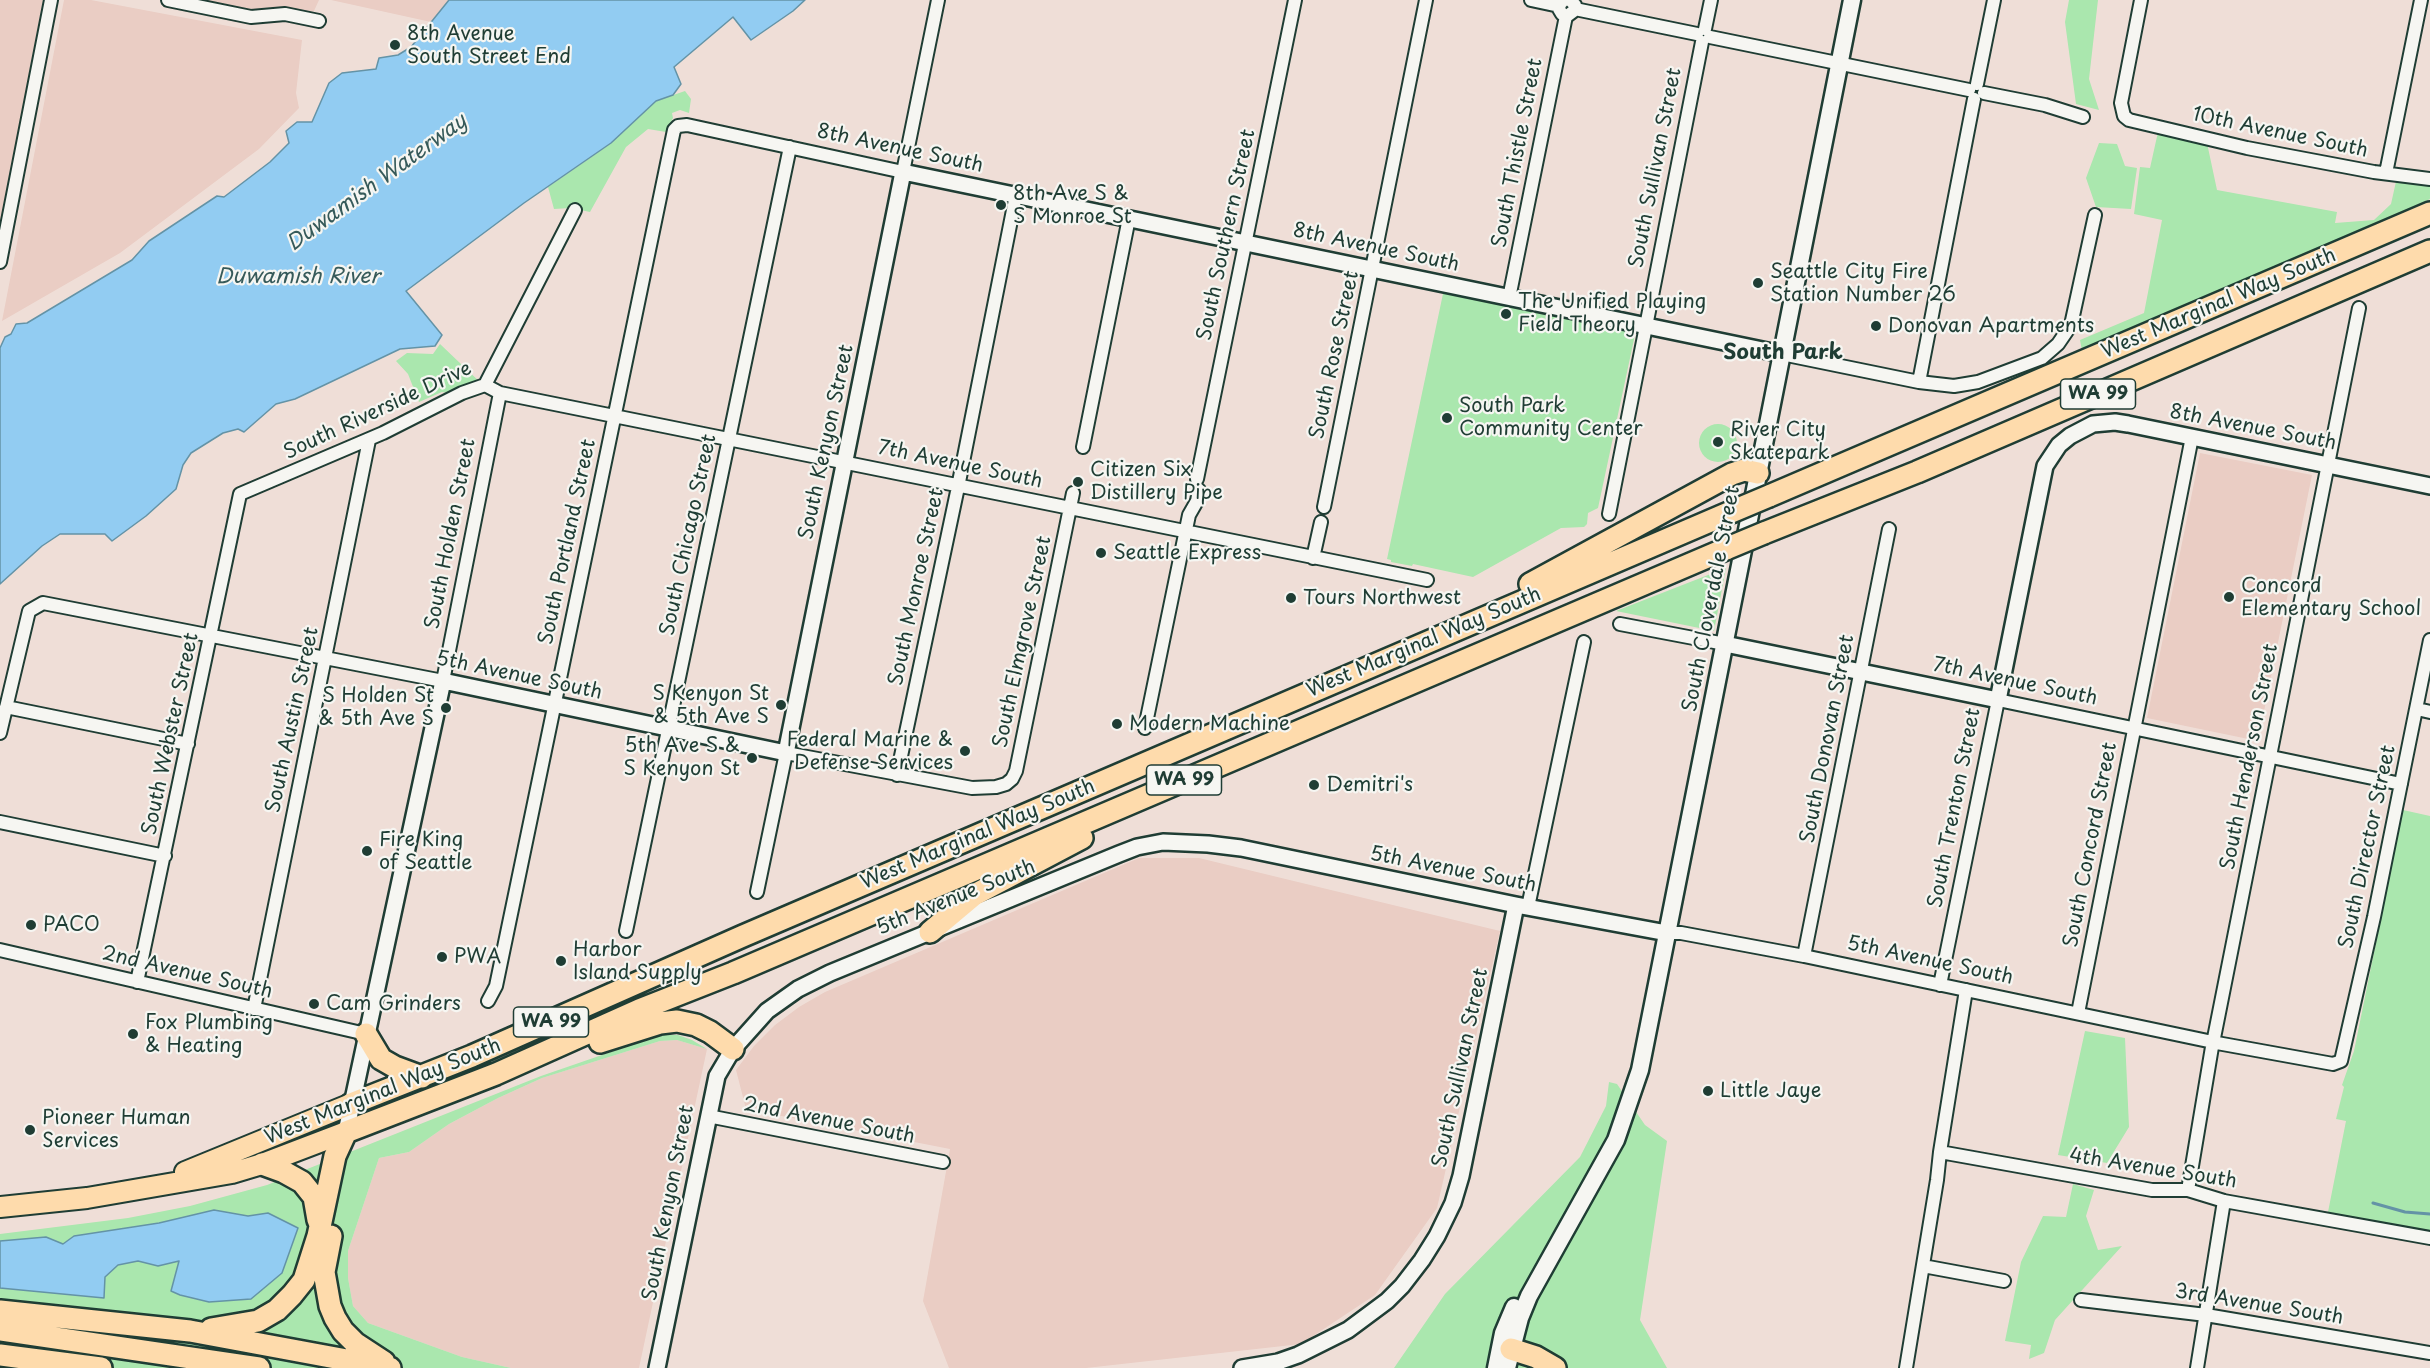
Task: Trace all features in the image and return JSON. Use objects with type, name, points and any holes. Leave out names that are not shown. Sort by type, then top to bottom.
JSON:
[{"type":"highway","name":"West Marginal Way South","points":[[153,1185],[422,1077],[1427,641],[2430,213]]},
{"type":"highway","name":"West Marginal Way South","points":[[0,1207],[87,1198],[232,1173],[262,1164],[496,1074],[639,1010],[733,973],[1728,548],[1917,472],[2430,251]]},
{"type":"highway","points":[[1427,641],[1732,474],[1744,470],[1758,473]]},
{"type":"highway","points":[[930,932],[974,895],[1017,871],[1262,747]]},
{"type":"highway","points":[[496,1074],[552,1059],[624,1033],[668,1021],[696,1025],[733,1049]]},
{"type":"highway","points":[[366,1034],[381,1059],[394,1067],[422,1077]]},
{"type":"highway","points":[[190,1331],[230,1327],[258,1321],[277,1310],[304,1280],[318,1236],[335,1156],[346,1132]]},
{"type":"highway","points":[[346,1132],[349,1150],[324,1272],[330,1306],[343,1331],[355,1343],[397,1368]]},
{"type":"highway","points":[[262,1164],[291,1175],[309,1189],[315,1197],[318,1236]]},
{"type":"highway","points":[[0,1311],[190,1331],[390,1368]]},
{"type":"highway","points":[[0,1330],[259,1368]]},
{"type":"highway","points":[[0,1355],[101,1368]]},
{"type":"highway","points":[[1509,1359],[1536,1357],[1555,1368]]},
{"type":"main road","name":"South Cloverdale Street","points":[[1509,1359],[1520,1318],[1529,1296],[1617,1140],[1634,1091],[1852,0]]},
{"type":"main road","name":"South Cloverdale Street","points":[[1496,1368],[1503,1333],[1516,1303],[1568,1211],[1585,1197]]},
{"type":"street","points":[[0,262],[51,0]]},
{"type":"street","points":[[168,0],[251,17],[285,14],[319,21]]},
{"type":"street","name":"South Kenyon Street","points":[[757,892],[938,0]]},
{"type":"street","name":"South Southern Street","points":[[1145,728],[1185,532],[1189,515],[1197,501],[1198,484],[1245,242],[1295,0]]},
{"type":"street","name":"South Rose Street","points":[[1324,507],[1426,0]]},
{"type":"street","points":[[1531,0],[2045,105],[2084,117]]},
{"type":"street","name":"South Sullivan Street","points":[[1609,514],[1711,0]]},
{"type":"street","points":[[1919,382],[1994,0]]},
{"type":"street","name":"10th Avenue South","points":[[2140,0],[2121,103],[2124,116],[2129,120],[2247,148],[2430,179]]},
{"type":"street","points":[[2386,173],[2421,0]]},
{"type":"street","name":"South Thistle Street","points":[[1509,298],[1567,6]]},
{"type":"street","name":"8th Avenue South","points":[[678,126],[687,125],[903,172],[1919,382],[1965,386],[2042,358],[2058,344],[2071,325],[2075,311],[2095,214]]},
{"type":"street","name":"South Portland Street","points":[[488,1001],[496,986],[672,136],[678,126]]},
{"type":"street","name":"South Chicago Street","points":[[626,931],[790,147]]},
{"type":"street","name":"South Monroe Street","points":[[897,775],[958,487],[1016,195]]},
{"type":"street","name":"South Riverside Drive","points":[[240,494],[369,440],[462,393],[485,385],[575,210]]},
{"type":"street","points":[[1083,447],[1129,218]]},
{"type":"street","name":"South Henderson Street","points":[[2187,1190],[2213,1042],[2359,308]]},
{"type":"street","name":"7th Avenue South","points":[[485,385],[500,393],[1070,510],[1427,580]]},
{"type":"street","name":"South Holden Street","points":[[346,1132],[444,681],[500,393]]},
{"type":"street","name":"8th Avenue South","points":[[2070,435],[2093,424],[2115,422],[2430,486]]},
{"type":"street","name":"South Trenton Street","points":[[1940,985],[2042,476],[2050,457],[2070,435]]},
{"type":"street","name":"South Concord Street","points":[[2078,1013],[2192,437]]},
{"type":"street","name":"South Austin Street","points":[[254,1009],[369,440]]},
{"type":"street","name":"South Elmgrove Street","points":[[996,787],[1006,784],[1016,771],[1073,493]]},
{"type":"street","name":"South Webster Street","points":[[137,982],[240,494]]},
{"type":"street","points":[[1313,558],[1321,522]]},
{"type":"street","name":"South Donovan Street","points":[[1804,956],[1889,530]]},
{"type":"street","name":"5th Avenue South","points":[[6,707],[27,616],[34,606],[50,604],[444,681],[897,775],[972,788],[996,787]]},
{"type":"street","name":"7th Avenue South","points":[[1620,624],[1862,671],[2401,784]]},
{"type":"street","name":"South Director Street","points":[[2341,1061],[2367,949],[2430,640]]},
{"type":"street","name":"South Sullivan Street","points":[[1242,1368],[1288,1358],[1316,1347],[1348,1330],[1387,1301],[1422,1260],[1453,1203],[1584,642]]},
{"type":"street","points":[[0,733],[6,707],[188,744]]},
{"type":"street","points":[[2417,709],[2430,712]]},
{"type":"street","points":[[0,822],[165,856]]},
{"type":"street","name":"5th Avenue South","points":[[733,1049],[767,1011],[804,986],[1119,854],[1137,847],[1163,842],[1241,848],[1522,906],[1804,956],[2213,1042],[2333,1064],[2341,1061]]},
{"type":"street","name":"2nd Avenue South","points":[[0,950],[366,1034]]},
{"type":"street","points":[[1906,1368],[1966,990]]},
{"type":"street","name":"South Kenyon Street","points":[[657,1368],[717,1076],[733,1049]]},
{"type":"street","name":"2nd Avenue South","points":[[708,1116],[943,1162]]},
{"type":"street","name":"4th Avenue South","points":[[1940,1152],[2152,1190],[2187,1190],[2224,1201],[2430,1238]]},
{"type":"street","points":[[2197,1368],[2224,1201]]},
{"type":"street","points":[[1923,1266],[2004,1281]]},
{"type":"street","name":"3rd Avenue South","points":[[2081,1300],[2206,1315],[2430,1353]]},
{"type":"shaded area","points":[[0,0],[43,0],[0,225]]},
{"type":"shaded area","points":[[64,0],[91,0],[302,40],[296,93],[299,108],[259,149],[120,253],[2,321]]},
{"type":"shaded area","points":[[197,0],[319,0],[314,11],[252,11]]},
{"type":"shaded area","points":[[331,0],[449,0],[431,22]]},
{"type":"shaded area","name":"Concord Elementary School","points":[[2200,453],[2312,475],[2258,741],[2147,718]]},
{"type":"shaded area","points":[[1139,858],[1199,858],[1500,931],[1437,1208],[1375,1295],[1301,1344],[1086,1368],[949,1368],[923,1301],[950,1149],[746,1109],[736,1070],[754,1046],[775,1025],[799,1007],[825,992]]},
{"type":"shaded area","points":[[677,1040],[707,1049],[639,1368],[511,1368],[462,1357],[368,1323],[353,1306],[348,1278],[348,1251],[379,1158],[409,1152],[449,1124],[542,1078],[660,1041]]},
{"type":"green space","points":[[2069,0],[2098,0],[2089,79],[2099,110],[2076,104],[2065,22]]},
{"type":"green space","points":[[685,91],[691,99],[689,113],[680,110],[672,113],[673,118],[666,132],[648,129],[626,147],[590,212],[571,208],[554,209],[548,187],[610,144],[656,101]]},
{"type":"green space","points":[[2158,132],[2207,143],[2217,190],[2337,212],[2335,223],[2374,220],[2391,204],[2397,177],[2430,181],[2430,199],[2385,222],[2082,351],[2080,340],[2144,313],[2162,220],[2134,214],[2140,167],[2150,168]]},
{"type":"green space","points":[[2099,143],[2117,144],[2125,166],[2137,168],[2131,209],[2096,207],[2086,178]]},
{"type":"green space","points":[[1444,289],[1636,330],[1598,508],[1588,513],[1587,524],[1584,527],[1561,528],[1473,577],[1413,564],[1412,566],[1391,562],[1387,559]]},
{"type":"green space","points":[[440,344],[482,384],[453,394],[442,392],[419,402],[408,374],[396,361],[407,353],[433,354]]},
{"type":"green space","name":"River City Skatepark","points":[[1718,424],[1732,429],[1737,443],[1732,457],[1718,462],[1704,457],[1699,443],[1704,429]]},
{"type":"green space","points":[[1726,568],[1714,631],[1616,611]]},
{"type":"green space","points":[[2403,810],[2430,816],[2430,1232],[2328,1212],[2346,1121],[2336,1119],[2344,1087],[2342,1085],[2354,1051]]},
{"type":"green space","points":[[2085,1031],[2125,1038],[2129,1127],[2107,1163],[2058,1155]]},
{"type":"green space","points":[[660,1035],[678,1035],[707,1049],[677,1040],[660,1041],[542,1078],[449,1124],[409,1152],[379,1158],[348,1251],[348,1278],[353,1306],[368,1323],[462,1357],[511,1368],[0,1368],[0,1234],[128,1218],[190,1206],[267,1185],[541,1076]]},
{"type":"green space","points":[[1609,1082],[1617,1084],[1645,1125],[1667,1141],[1640,1320],[1667,1368],[1394,1368],[1445,1294],[1580,1157],[1606,1106]]},
{"type":"green space","points":[[2073,1184],[2094,1190],[2086,1216],[2098,1250],[2122,1246],[2055,1320],[2044,1353],[2029,1359],[2031,1345],[2005,1341],[2021,1262],[2043,1216],[2066,1217]]},
{"type":"water","name":"Duwamish River","points":[[449,0],[805,0],[751,40],[733,17],[674,67],[681,84],[673,95],[656,101],[611,143],[524,203],[406,291],[442,335],[435,346],[400,349],[295,399],[276,404],[244,432],[238,429],[223,433],[191,453],[183,465],[176,489],[146,516],[112,541],[105,534],[60,534],[42,546],[0,584],[0,348],[5,337],[11,334],[16,324],[27,323],[132,260],[149,241],[217,196],[224,197],[270,162],[289,143],[286,131],[297,122],[312,122],[329,83],[342,73],[376,69],[379,58],[398,55],[411,47]]},
{"type":"water","points":[[214,1210],[248,1216],[268,1213],[298,1228],[282,1273],[251,1299],[209,1302],[171,1291],[179,1261],[158,1266],[138,1261],[118,1265],[105,1277],[104,1298],[0,1288],[0,1241],[46,1237],[63,1244],[74,1236],[159,1223]]},
{"type":"waterway","points":[[2373,1203],[2405,1212],[2430,1214]]},
{"type":"place","name":"8th Avenue South Street End","points":[[395,45]]},
{"type":"place","name":"8th Ave S & S Monroe St","points":[[1001,205]]},
{"type":"place","name":"Seattle City Fire Station Number 26","points":[[1758,283]]},
{"type":"place","name":"The Unified Playing Field Theory","points":[[1506,314]]},
{"type":"place","name":"Donovan Apartments","points":[[1876,326]]},
{"type":"place","name":"South Park Community Center","points":[[1447,418]]},
{"type":"place","name":"River City Skatepark","points":[[1718,442]]},
{"type":"place","name":"Citizen Six Distillery Pipe","points":[[1078,482]]},
{"type":"place","name":"Seattle Express","points":[[1101,553]]},
{"type":"place","name":"Concord Elementary School","points":[[2229,597]]},
{"type":"place","name":"Tours Northwest","points":[[1291,598]]},
{"type":"place","name":"S Kenyon St & 5th Ave S","points":[[781,705]]},
{"type":"place","name":"S Holden St & 5th Ave S","points":[[446,708]]},
{"type":"place","name":"Modern Machine","points":[[1117,724]]},
{"type":"place","name":"Federal Marine & Defense Services","points":[[965,751]]},
{"type":"place","name":"5th Ave S & S Kenyon St","points":[[752,758]]},
{"type":"place","name":"Demitri's","points":[[1314,785]]},
{"type":"place","name":"Fire King of Seattle","points":[[367,851]]},
{"type":"place","name":"PACO","points":[[31,925]]},
{"type":"place","name":"PWA","points":[[442,957]]},
{"type":"place","name":"Harbor Island Supply","points":[[561,961]]},
{"type":"place","name":"Cam Grinders","points":[[314,1004]]},
{"type":"place","name":"Fox Plumbing & Heating","points":[[133,1034]]},
{"type":"place","name":"Little Jaye","points":[[1708,1091]]},
{"type":"place","name":"Pioneer Human Services","points":[[30,1130]]},
{"type":"district","name":"South Park","points":[[1783,353]]},
{"type":"water label","name":"Duwamish Waterway","points":[[377,183]]}]
